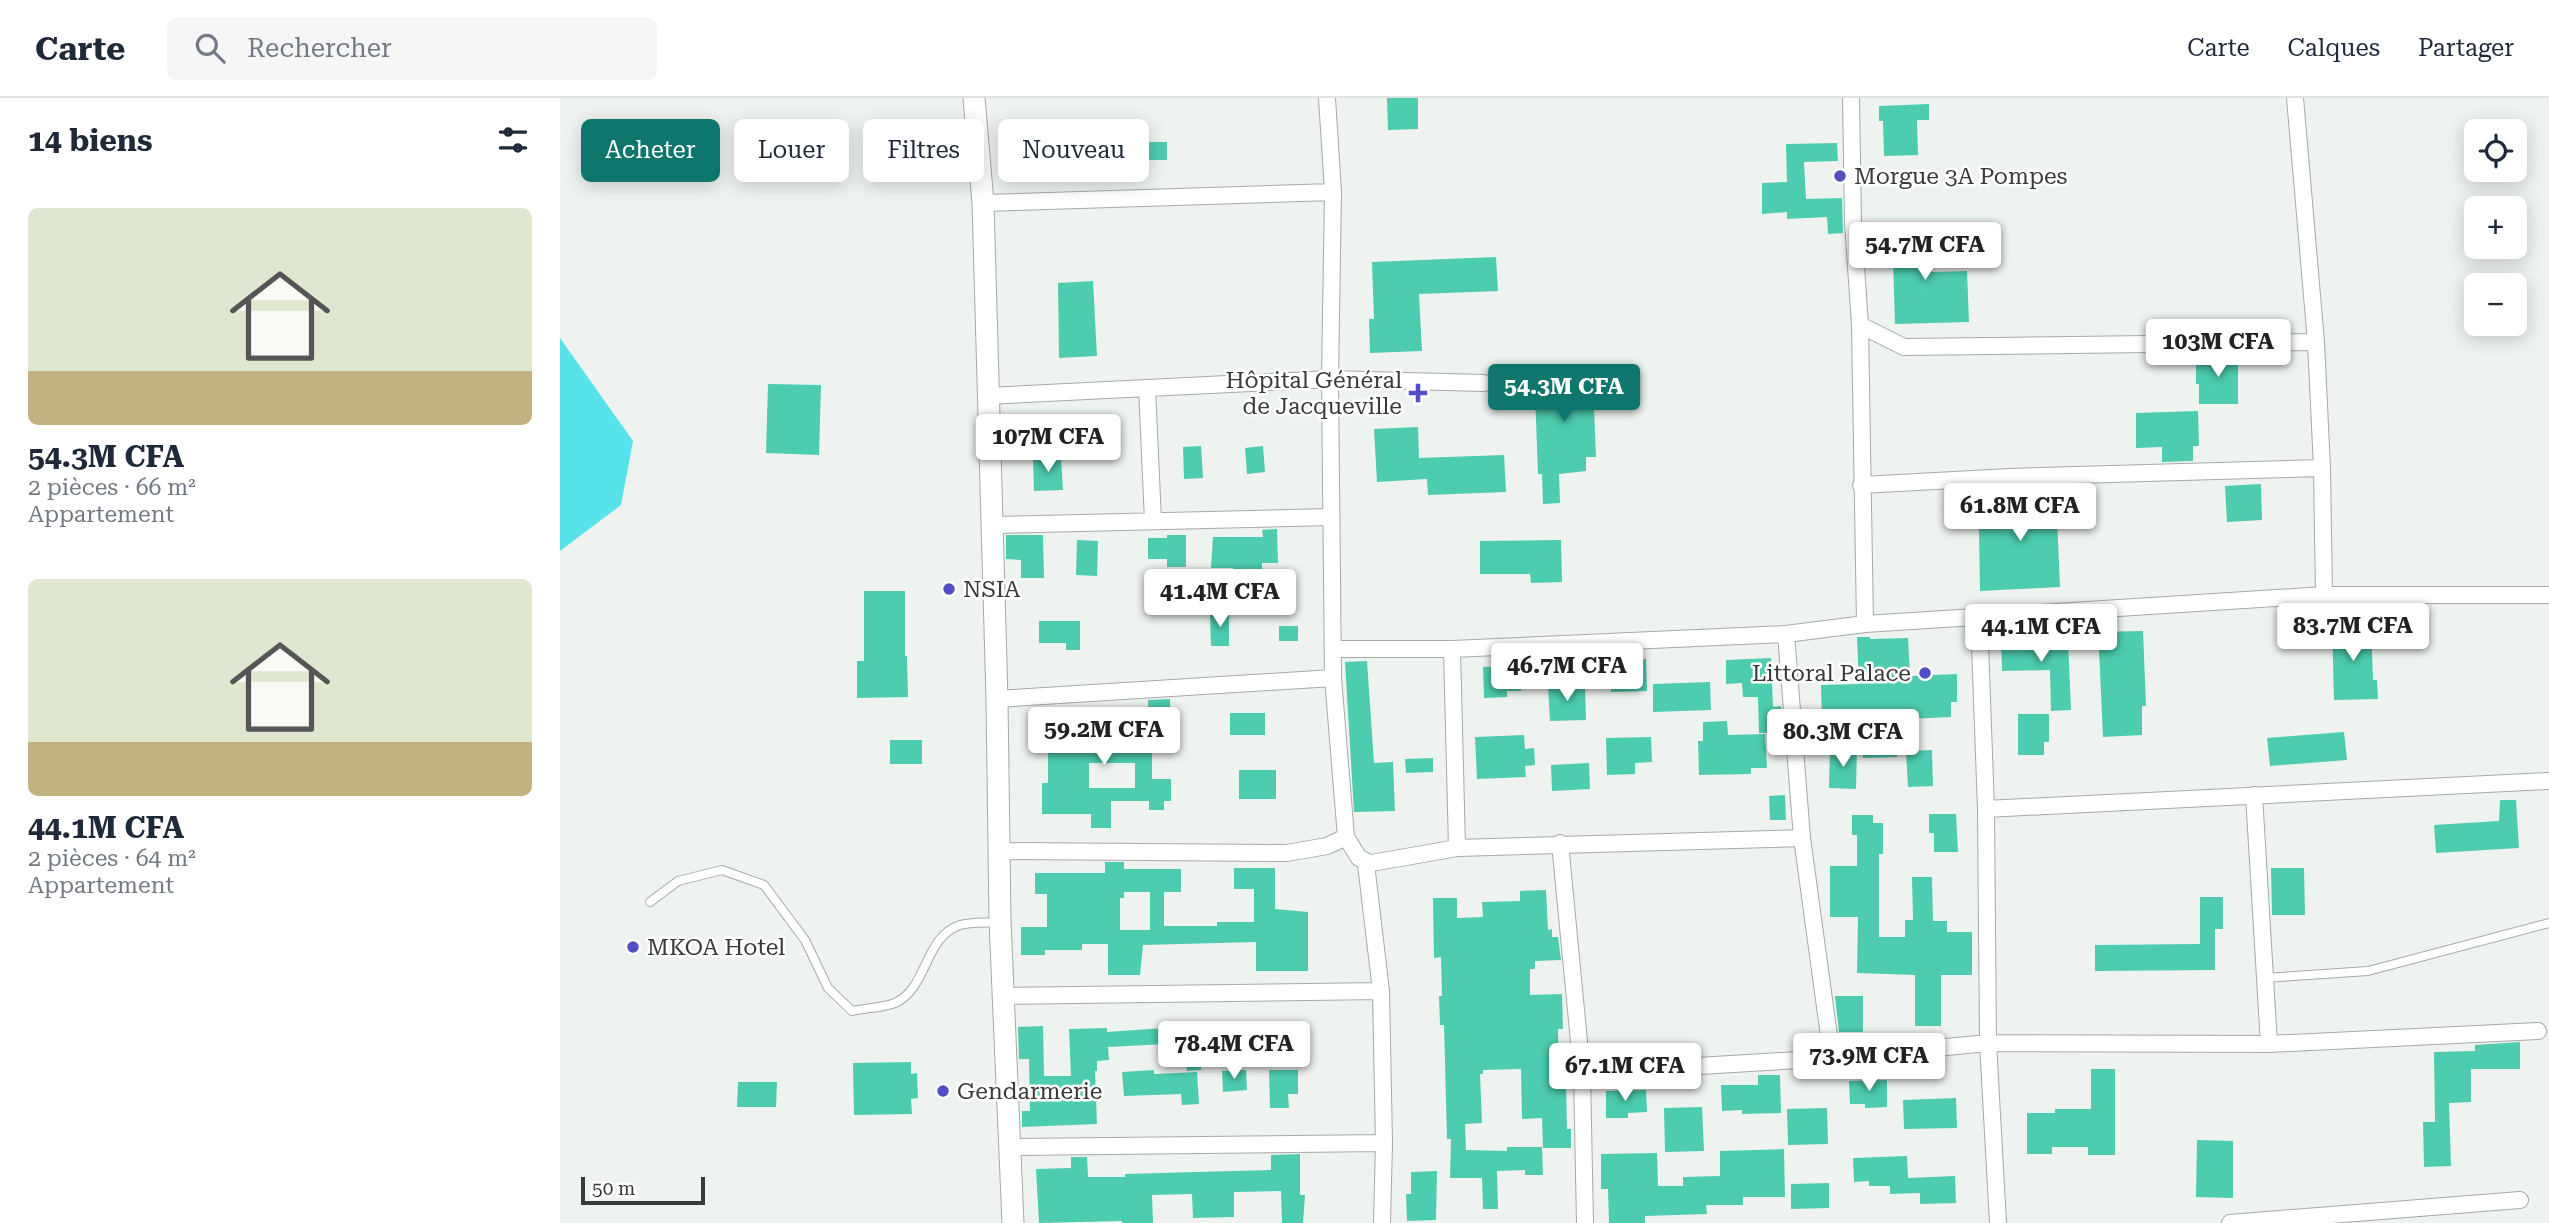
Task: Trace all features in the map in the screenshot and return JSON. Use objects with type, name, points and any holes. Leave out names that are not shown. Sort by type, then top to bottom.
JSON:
[{"type":"street","points":[[974,98],[983,203],[998,699],[1000,922],[1013,1223]]},
{"type":"street","points":[[1327,98],[1333,192],[1330,379],[1333,678],[1346,837],[1359,858],[1370,863],[1366,864]]},
{"type":"street","points":[[1852,98],[1853,223],[1860,325],[1865,624]]},
{"type":"street","points":[[2295,98],[2316,342],[2324,595]]},
{"type":"street","points":[[983,203],[1333,192]]},
{"type":"street","points":[[1860,325],[1904,347],[2316,342]]},
{"type":"street","points":[[988,396],[1330,379],[1484,383]]},
{"type":"street","points":[[1147,388],[1153,521]]},
{"type":"street","points":[[1861,485],[2010,477],[2322,468]]},
{"type":"street","points":[[992,525],[1331,517]]},
{"type":"street","points":[[1334,649],[1452,649],[1786,634],[1865,624],[2324,595],[2549,595]]},
{"type":"street","points":[[1979,617],[1986,809],[1988,1043],[1998,1223]]},
{"type":"street","points":[[1786,634],[1802,838],[1832,1058]]},
{"type":"street","points":[[1452,649],[1457,848]]},
{"type":"street","points":[[998,699],[1333,678]]},
{"type":"street","points":[[1986,809],[2549,781]]},
{"type":"street","points":[[2254,795],[2269,1044]]},
{"type":"street","points":[[1000,851],[1287,853],[1327,846],[1346,837]]},
{"type":"street","points":[[1366,864],[1457,848],[1802,838]]},
{"type":"street","points":[[1560,843],[1582,1073],[1585,1223]]},
{"type":"street","points":[[1366,864],[1381,991],[1384,1143],[1382,1223]]},
{"type":"street","points":[[1004,996],[1381,991]]},
{"type":"street","points":[[1582,1073],[1832,1058],[1988,1043],[2269,1044],[2538,1031]]},
{"type":"street","points":[[1009,1147],[1384,1143]]},
{"type":"street","points":[[2230,1223],[2520,1200]]},
{"type":"lane","points":[[650,902],[678,881],[722,870],[764,885],[805,940],[828,988],[852,1011],[896,1002],[918,981],[938,942],[960,925],[1000,922]]},
{"type":"lane","points":[[2265,978],[2368,971],[2549,923]]},
{"type":"water","points":[[560,338],[633,441],[621,505],[560,551]]},
{"type":"building","points":[[1387,98],[1418,98],[1418,129],[1388,130]]},
{"type":"building","points":[[1929,104],[1929,120],[1917,120],[1918,155],[1884,156],[1883,121],[1879,121],[1879,106]]},
{"type":"building","points":[[1149,142],[1167,142],[1167,160],[1149,160]]},
{"type":"building","points":[[1837,143],[1838,161],[1804,162],[1806,199],[1842,198],[1843,233],[1828,234],[1827,217],[1787,219],[1787,212],[1762,214],[1762,183],[1787,182],[1786,144]]},
{"type":"building","points":[[1931,226],[1932,272],[1967,271],[1969,322],[1895,324],[1892,227]]},
{"type":"building","points":[[1496,257],[1498,291],[1419,294],[1422,351],[1370,353],[1369,319],[1374,319],[1372,262]]},
{"type":"building","points":[[1093,281],[1097,356],[1059,358],[1058,283]]},
{"type":"building","points":[[2196,354],[2238,354],[2238,404],[2199,404]]},
{"type":"building","points":[[1579,364],[1596,364],[1596,382],[1593,382],[1596,457],[1586,457],[1586,471],[1559,474],[1560,503],[1543,504],[1542,474],[1538,474],[1534,368],[1580,368]]},
{"type":"building","points":[[768,384],[821,385],[819,455],[766,453]]},
{"type":"building","points":[[2198,411],[2199,446],[2193,446],[2193,461],[2162,462],[2162,447],[2136,448],[2136,413]]},
{"type":"building","points":[[1418,427],[1419,458],[1504,455],[1506,492],[1428,495],[1427,479],[1377,482],[1374,429]]},
{"type":"building","points":[[1201,446],[1203,478],[1184,479],[1183,447]]},
{"type":"building","points":[[1263,446],[1265,472],[1247,474],[1245,448]]},
{"type":"building","points":[[1061,457],[1063,490],[1034,491],[1033,458]]},
{"type":"building","points":[[2261,484],[2262,520],[2227,522],[2225,486]]},
{"type":"building","points":[[2056,494],[2060,587],[1980,591],[1979,529],[1987,529],[1987,495]]},
{"type":"building","points":[[1277,529],[1278,563],[1262,563],[1262,597],[1233,597],[1233,568],[1211,568],[1213,537],[1263,537],[1262,530]]},
{"type":"building","points":[[1006,535],[1043,535],[1044,578],[1021,578],[1021,560],[1006,559]]},
{"type":"building","points":[[1167,535],[1186,535],[1186,567],[1167,567],[1167,559],[1148,559],[1148,538],[1167,538]]},
{"type":"building","points":[[1077,540],[1098,541],[1097,576],[1076,575]]},
{"type":"building","points":[[1561,540],[1562,582],[1531,583],[1530,574],[1480,574],[1480,541]]},
{"type":"building","points":[[864,591],[905,591],[908,697],[857,698],[857,661],[864,661]]},
{"type":"building","points":[[1210,613],[1229,613],[1229,646],[1211,646]]},
{"type":"building","points":[[1039,621],[1080,621],[1080,650],[1066,650],[1066,643],[1039,643]]},
{"type":"building","points":[[2371,625],[2373,680],[2377,680],[2378,699],[2334,700],[2332,626]]},
{"type":"building","points":[[1279,626],[1298,626],[1298,641],[1279,641]]},
{"type":"building","points":[[2143,631],[2146,706],[2142,706],[2142,735],[2103,737],[2099,650],[2096,650],[2095,632]]},
{"type":"building","points":[[1857,637],[1908,638],[1910,676],[1957,674],[1957,702],[1951,702],[1951,717],[1895,722],[1897,757],[1863,758],[1862,721],[1822,722],[1821,685],[1859,684]]},
{"type":"building","points":[[2043,637],[2043,642],[2068,641],[2071,710],[2051,711],[2050,670],[2002,671],[2001,638]]},
{"type":"building","points":[[1771,658],[1773,707],[1781,706],[1783,732],[1759,733],[1758,697],[1743,697],[1742,683],[1726,684],[1726,660]]},
{"type":"building","points":[[1646,659],[1647,691],[1611,692],[1610,660]]},
{"type":"building","points":[[1367,661],[1374,763],[1393,762],[1395,811],[1354,812],[1345,662]]},
{"type":"building","points":[[1520,666],[1521,691],[1507,691],[1507,697],[1484,698],[1483,667]]},
{"type":"building","points":[[1710,682],[1711,710],[1653,712],[1653,684]]},
{"type":"building","points":[[1585,686],[1586,720],[1550,721],[1548,687]]},
{"type":"building","points":[[1170,699],[1170,737],[1152,737],[1152,779],[1171,779],[1171,801],[1164,801],[1164,810],[1149,810],[1149,801],[1111,801],[1111,828],[1091,828],[1091,814],[1042,814],[1042,783],[1048,783],[1048,745],[1043,745],[1043,719],[1083,719],[1083,744],[1129,744],[1129,715],[1148,715],[1148,700]],"holes":[[[1089,763],[1135,763],[1135,788],[1089,788]]]},
{"type":"building","points":[[1230,713],[1265,713],[1265,735],[1230,735]]},
{"type":"building","points":[[2018,714],[2049,714],[2049,742],[2044,742],[2044,755],[2018,755]]},
{"type":"building","points":[[1727,721],[1728,735],[1765,734],[1767,768],[1751,768],[1751,774],[1699,775],[1698,741],[1703,741],[1703,722]]},
{"type":"building","points":[[2344,732],[2347,760],[2270,766],[2267,738]]},
{"type":"building","points":[[1524,735],[1525,749],[1534,748],[1535,765],[1525,766],[1526,777],[1477,779],[1475,737]]},
{"type":"building","points":[[1651,737],[1652,762],[1635,763],[1635,774],[1607,775],[1606,738]]},
{"type":"building","points":[[890,740],[922,740],[922,764],[890,764]]},
{"type":"building","points":[[1830,749],[1857,750],[1856,789],[1829,788]]},
{"type":"building","points":[[1932,750],[1933,786],[1908,787],[1906,751]]},
{"type":"building","points":[[1433,758],[1433,772],[1406,773],[1405,759]]},
{"type":"building","points":[[1589,763],[1590,789],[1552,791],[1551,765]]},
{"type":"building","points":[[1239,770],[1276,770],[1276,799],[1239,799]]},
{"type":"building","points":[[1785,795],[1786,820],[1770,820],[1769,796]]},
{"type":"building","points":[[2500,800],[2516,800],[2519,848],[2436,853],[2434,825],[2499,821]]},
{"type":"building","points":[[1929,814],[1956,814],[1958,852],[1934,852],[1934,833],[1929,833]]},
{"type":"building","points":[[1852,815],[1873,815],[1873,823],[1883,823],[1883,854],[1879,854],[1879,937],[1905,937],[1905,920],[1913,920],[1912,877],[1932,877],[1933,921],[1947,921],[1947,932],[1972,932],[1972,975],[1941,975],[1941,1026],[1915,1026],[1915,975],[1857,973],[1858,917],[1830,917],[1830,866],[1857,866],[1857,835],[1852,835]]},
{"type":"building","points":[[1105,862],[1124,862],[1124,869],[1181,869],[1181,892],[1164,892],[1164,926],[1217,926],[1217,922],[1254,922],[1254,889],[1234,889],[1234,868],[1275,868],[1275,909],[1308,912],[1308,971],[1256,971],[1256,942],[1143,945],[1140,975],[1108,975],[1108,944],[1082,944],[1082,950],[1045,950],[1045,955],[1021,955],[1021,927],[1047,927],[1047,894],[1035,894],[1035,873],[1105,873]],"holes":[[[1124,892],[1150,892],[1150,930],[1120,930],[1120,898],[1124,898]]]},
{"type":"building","points":[[2271,868],[2304,868],[2305,915],[2272,915]]},
{"type":"building","points":[[1546,890],[1548,930],[1552,929],[1552,937],[1558,937],[1561,960],[1535,961],[1535,969],[1530,969],[1530,995],[1562,994],[1563,1029],[1558,1029],[1559,1087],[1566,1087],[1567,1129],[1571,1129],[1571,1148],[1543,1148],[1542,1118],[1522,1119],[1521,1069],[1483,1070],[1483,1074],[1480,1074],[1482,1123],[1465,1124],[1466,1150],[1507,1151],[1507,1147],[1542,1147],[1543,1175],[1525,1175],[1525,1170],[1497,1171],[1498,1209],[1483,1209],[1482,1178],[1450,1178],[1451,1139],[1447,1139],[1444,1025],[1440,1025],[1441,957],[1434,958],[1433,898],[1457,898],[1457,918],[1483,917],[1482,902],[1520,901],[1520,891]]},
{"type":"building","points":[[2200,897],[2223,897],[2223,929],[2215,929],[2215,970],[2095,971],[2095,945],[2200,944]]},
{"type":"building","points":[[1835,996],[1863,996],[1863,1032],[1839,1032]]},
{"type":"building","points":[[1291,1021],[1291,1040],[1269,1041],[1269,1022]]},
{"type":"building","points":[[1043,1026],[1044,1076],[1071,1076],[1069,1029],[1107,1028],[1107,1032],[1193,1026],[1193,1029],[1243,1026],[1244,1043],[1200,1046],[1201,1070],[1187,1071],[1185,1043],[1108,1047],[1109,1060],[1097,1061],[1095,1071],[1097,1124],[1022,1127],[1022,1111],[1030,1111],[1029,1059],[1019,1059],[1018,1027]]},
{"type":"building","points":[[2520,1042],[2520,1069],[2471,1069],[2471,1102],[2449,1103],[2451,1166],[2424,1167],[2423,1122],[2435,1122],[2434,1052],[2475,1051],[2475,1045]]},
{"type":"building","points":[[911,1062],[911,1074],[917,1073],[918,1098],[911,1099],[912,1114],[854,1115],[853,1063]]},
{"type":"building","points":[[2091,1069],[2115,1069],[2115,1155],[2088,1155],[2088,1147],[2052,1147],[2052,1154],[2027,1154],[2027,1113],[2055,1113],[2055,1109],[2091,1109]]},
{"type":"building","points":[[1154,1070],[1154,1074],[1197,1072],[1199,1104],[1182,1105],[1181,1094],[1124,1096],[1122,1072]]},
{"type":"building","points":[[1246,1070],[1247,1090],[1223,1092],[1222,1071]]},
{"type":"building","points":[[1269,1070],[1298,1070],[1298,1094],[1288,1094],[1289,1108],[1270,1108]]},
{"type":"building","points":[[1758,1075],[1780,1075],[1781,1113],[1742,1114],[1742,1110],[1722,1111],[1721,1085],[1758,1085]]},
{"type":"building","points":[[1887,1080],[1887,1107],[1865,1108],[1865,1104],[1850,1104],[1849,1081]]},
{"type":"building","points":[[738,1082],[777,1082],[776,1107],[737,1107]]},
{"type":"building","points":[[1646,1090],[1647,1112],[1628,1113],[1628,1118],[1606,1118],[1606,1091]]},
{"type":"building","points":[[1956,1098],[1957,1128],[1904,1129],[1903,1100]]},
{"type":"building","points":[[1702,1107],[1704,1151],[1665,1152],[1664,1108]]},
{"type":"building","points":[[1827,1108],[1828,1144],[1788,1145],[1787,1109]]},
{"type":"building","points":[[2197,1140],[2233,1141],[2233,1198],[2196,1197]]},
{"type":"building","points":[[1784,1149],[1785,1197],[1743,1197],[1743,1205],[1706,1205],[1707,1214],[1645,1216],[1645,1223],[1609,1223],[1608,1189],[1601,1189],[1601,1154],[1657,1153],[1658,1186],[1683,1186],[1683,1177],[1720,1176],[1720,1151]]},
{"type":"building","points":[[1300,1154],[1300,1195],[1305,1195],[1303,1223],[1282,1223],[1281,1191],[1234,1192],[1234,1217],[1193,1218],[1192,1194],[1152,1195],[1153,1223],[1039,1223],[1036,1169],[1071,1168],[1071,1157],[1087,1157],[1088,1177],[1125,1177],[1125,1174],[1271,1170],[1271,1155]]},
{"type":"building","points":[[1907,1156],[1908,1178],[1955,1176],[1956,1203],[1920,1204],[1920,1193],[1890,1194],[1890,1186],[1869,1186],[1869,1181],[1854,1182],[1853,1158]]},
{"type":"building","points":[[1437,1171],[1436,1220],[1407,1221],[1406,1194],[1411,1194],[1411,1172]]},
{"type":"building","points":[[1829,1183],[1829,1208],[1791,1209],[1791,1184]]},
{"type":"place","name":"Morgue 3A Pompes","points":[[1840,176]]},
{"type":"place","name":"Hôpital Général de Jacqueville","points":[[1418,393]]},
{"type":"place","name":"NSIA","points":[[949,589]]},
{"type":"place","name":"Littoral Palace","points":[[1925,673]]},
{"type":"place","name":"MKOA Hotel","points":[[633,947]]},
{"type":"place","name":"Gendarmerie","points":[[943,1091]]}]
